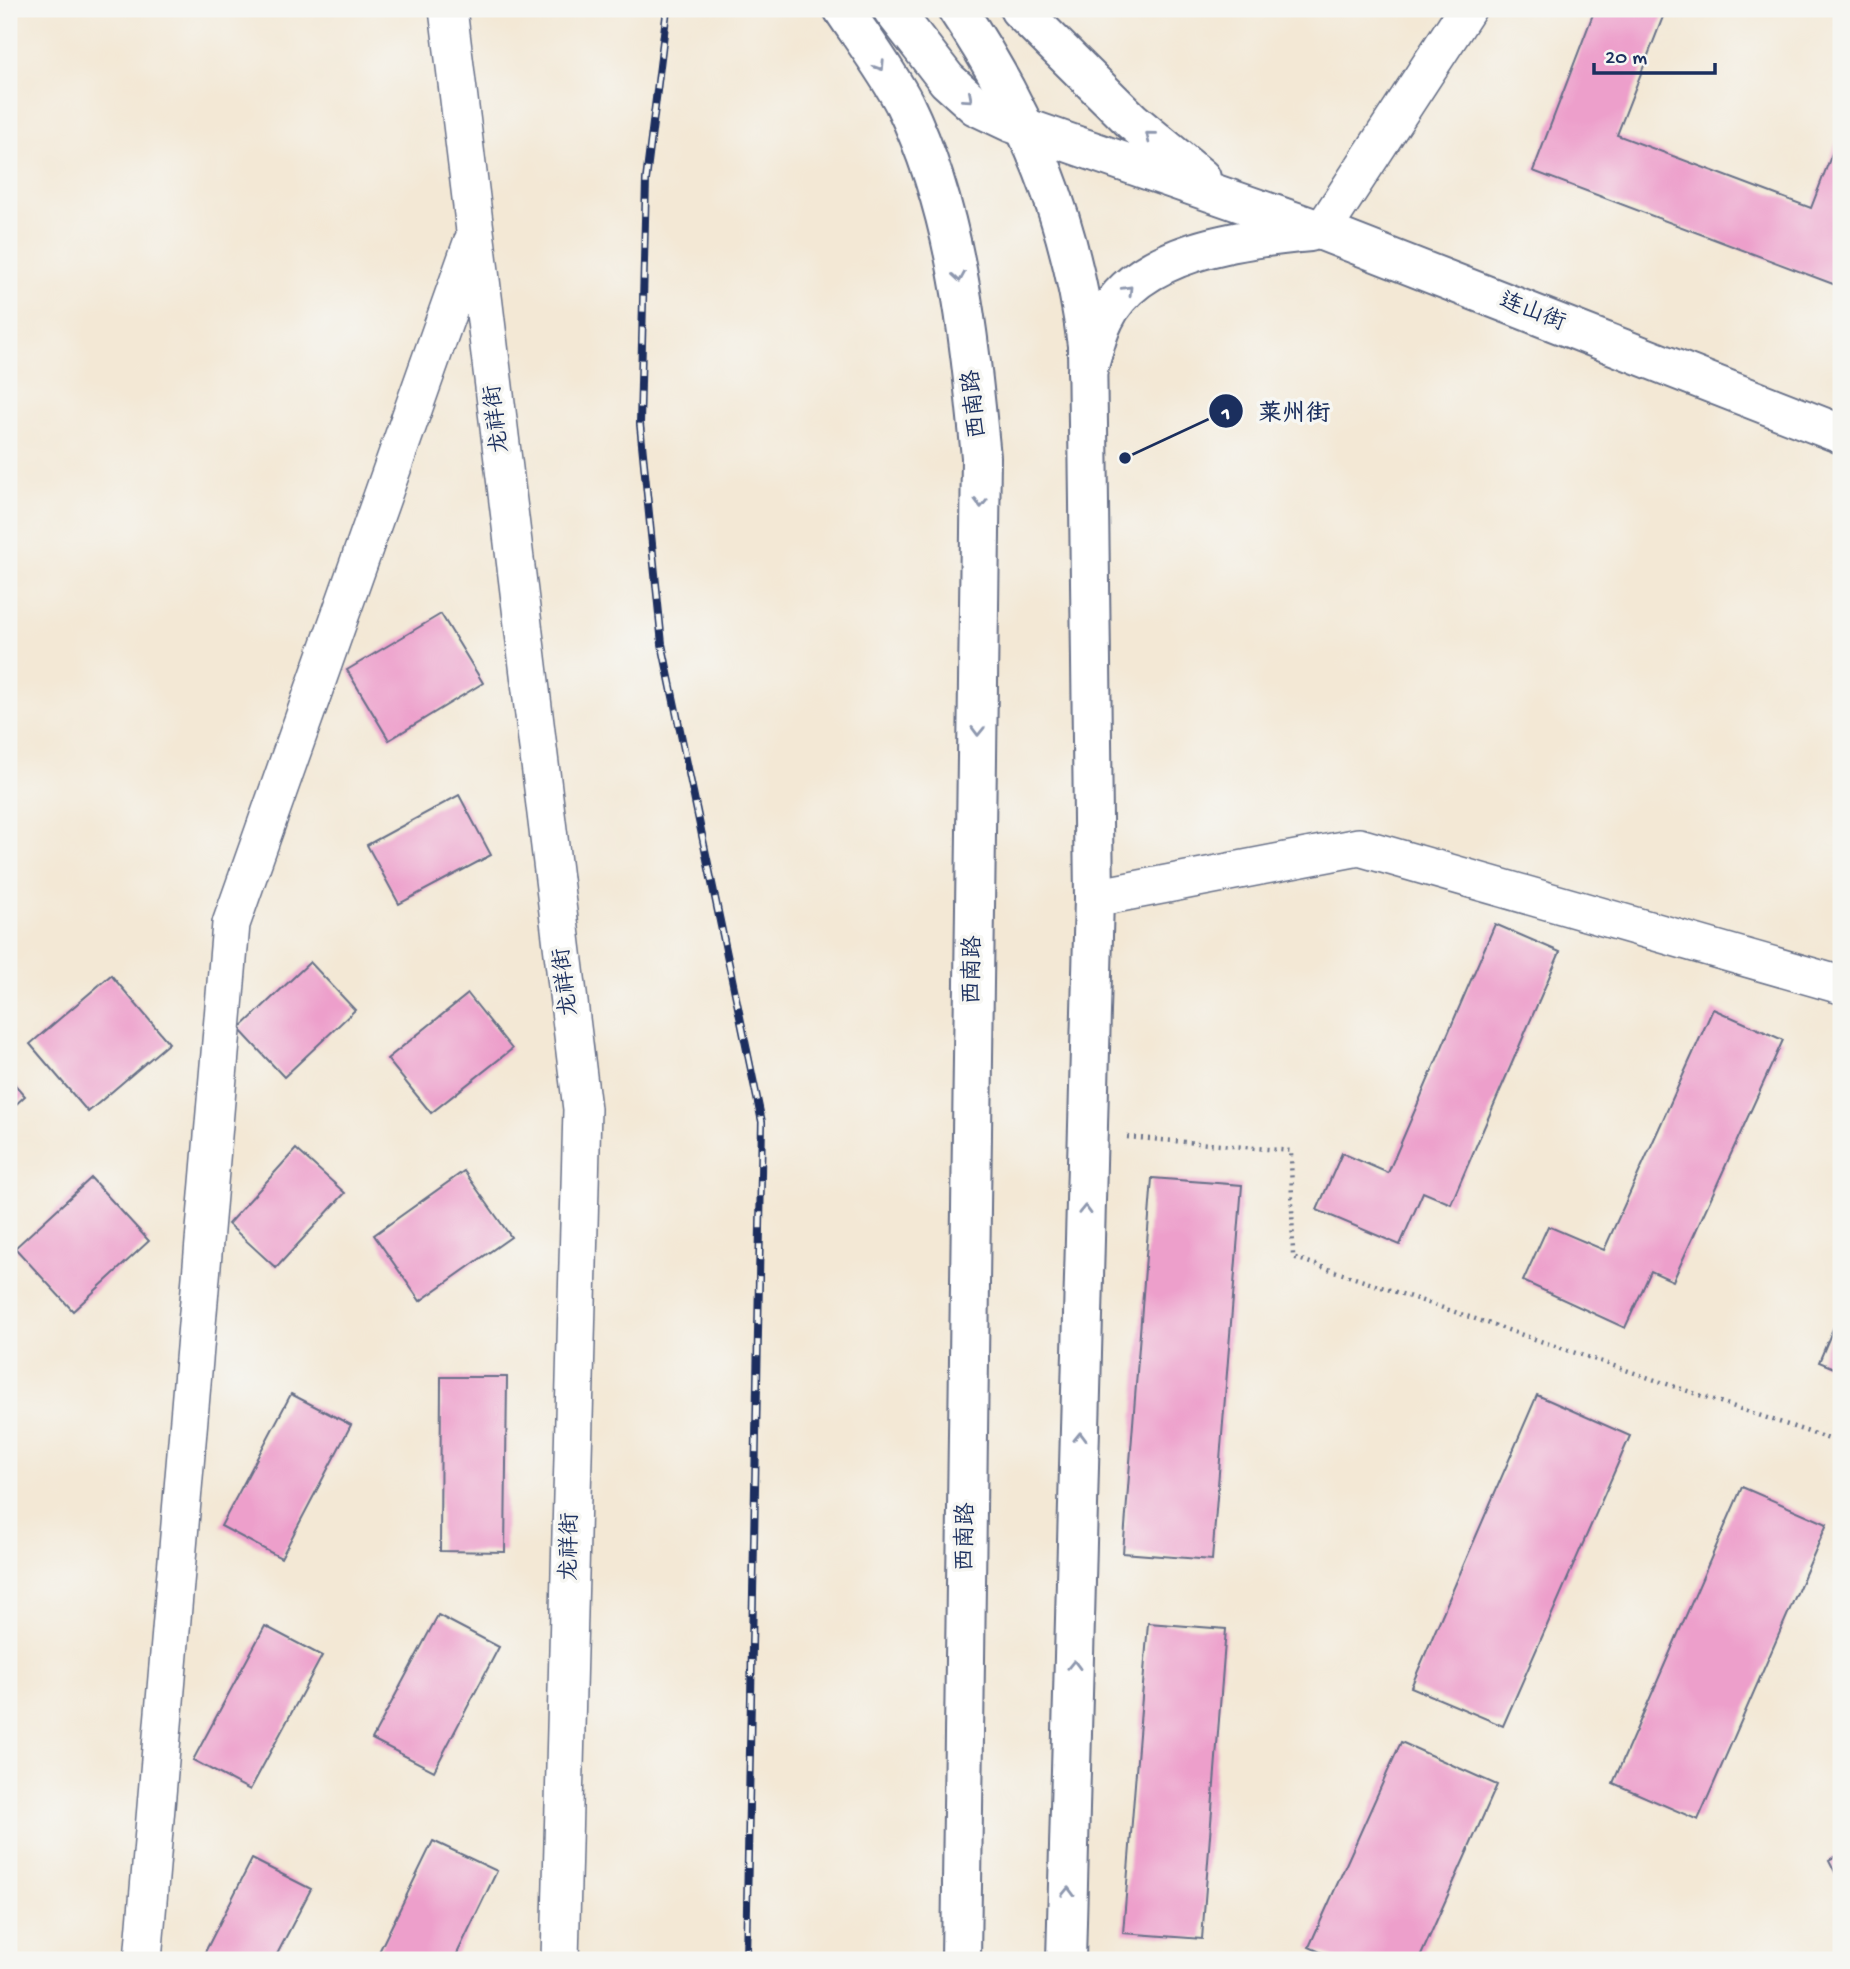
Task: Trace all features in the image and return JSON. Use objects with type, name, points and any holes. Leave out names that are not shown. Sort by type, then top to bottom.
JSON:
[{"type":"main road","name":"西南路","points":[[843,9],[903,102],[936,180],[957,265],[981,457],[961,1960]]},
{"type":"main road","name":"连山街","points":[[892,9],[947,80],[976,106],[1027,128],[1322,231],[1841,434]]},
{"type":"main road","points":[[957,9],[996,67],[1027,128],[1063,227],[1080,294],[1087,372],[1094,898],[1066,1960]]},
{"type":"main road","points":[[1019,9],[1132,121],[1222,195]]},
{"type":"main road","points":[[1087,372],[1104,319],[1129,286],[1165,264],[1202,250],[1258,237],[1322,231]]},
{"type":"street","name":"龙祥街","points":[[448,9],[582,1109],[560,1960]]},
{"type":"street","points":[[1322,231],[1467,9]]},
{"type":"street","points":[[143,1960],[231,924],[475,235]]},
{"type":"street","points":[[1094,898],[1359,847],[1841,985]]},
{"type":"path","points":[[1087,1133],[1291,1152],[1293,1257],[1841,1443]]},
{"type":"building","points":[[1595,9],[1666,9],[1617,135],[1811,208],[1841,130],[1841,287],[1533,171]]},
{"type":"building","points":[[441,614],[483,683],[389,740],[347,670]]},
{"type":"building","points":[[459,795],[491,855],[399,904],[367,845]]},
{"type":"building","points":[[1495,924],[1560,952],[1451,1204],[1423,1192],[1400,1245],[1317,1210],[1342,1153],[1388,1173]]},
{"type":"building","points":[[310,962],[355,1010],[284,1077],[239,1029]]},
{"type":"building","points":[[111,975],[169,1043],[88,1112],[30,1044]]},
{"type":"building","points":[[468,994],[512,1049],[431,1113],[387,1059]]},
{"type":"building","points":[[1713,1009],[1783,1040],[1673,1281],[1651,1271],[1625,1328],[1523,1281],[1548,1226],[1604,1250]]},
{"type":"building","points":[[9,1078],[25,1096],[9,1111]]},
{"type":"building","points":[[296,1149],[345,1193],[276,1268],[228,1224]]},
{"type":"building","points":[[464,1171],[511,1237],[420,1301],[374,1235]]},
{"type":"building","points":[[91,1178],[149,1241],[73,1311],[15,1248]]},
{"type":"building","points":[[1152,1178],[1242,1185],[1212,1560],[1123,1553]]},
{"type":"building","points":[[1841,1310],[1841,1371],[1819,1362]]},
{"type":"building","points":[[441,1377],[507,1377],[505,1552],[440,1551]]},
{"type":"building","points":[[291,1394],[351,1425],[281,1558],[221,1526]]},
{"type":"building","points":[[1537,1395],[1630,1436],[1503,1726],[1411,1687]]},
{"type":"building","points":[[1742,1487],[1827,1524],[1698,1820],[1613,1783]]},
{"type":"building","points":[[438,1615],[499,1647],[434,1771],[372,1739]]},
{"type":"building","points":[[1148,1623],[1226,1629],[1202,1939],[1123,1933]]},
{"type":"building","points":[[265,1626],[322,1656],[250,1790],[193,1760]]},
{"type":"building","points":[[1401,1742],[1497,1785],[1419,1960],[1338,1960],[1309,1947]]},
{"type":"building","points":[[433,1841],[497,1871],[454,1960],[375,1960]]},
{"type":"building","points":[[1841,1853],[1841,1884],[1829,1860]]},
{"type":"building","points":[[252,1859],[311,1889],[274,1960],[201,1960]]},
{"type":"railway","points":[[667,9],[646,180],[640,424],[662,644],[762,1122],[746,1960]]},
{"type":"place","name":"莱州街","points":[[1125,458]]}]
